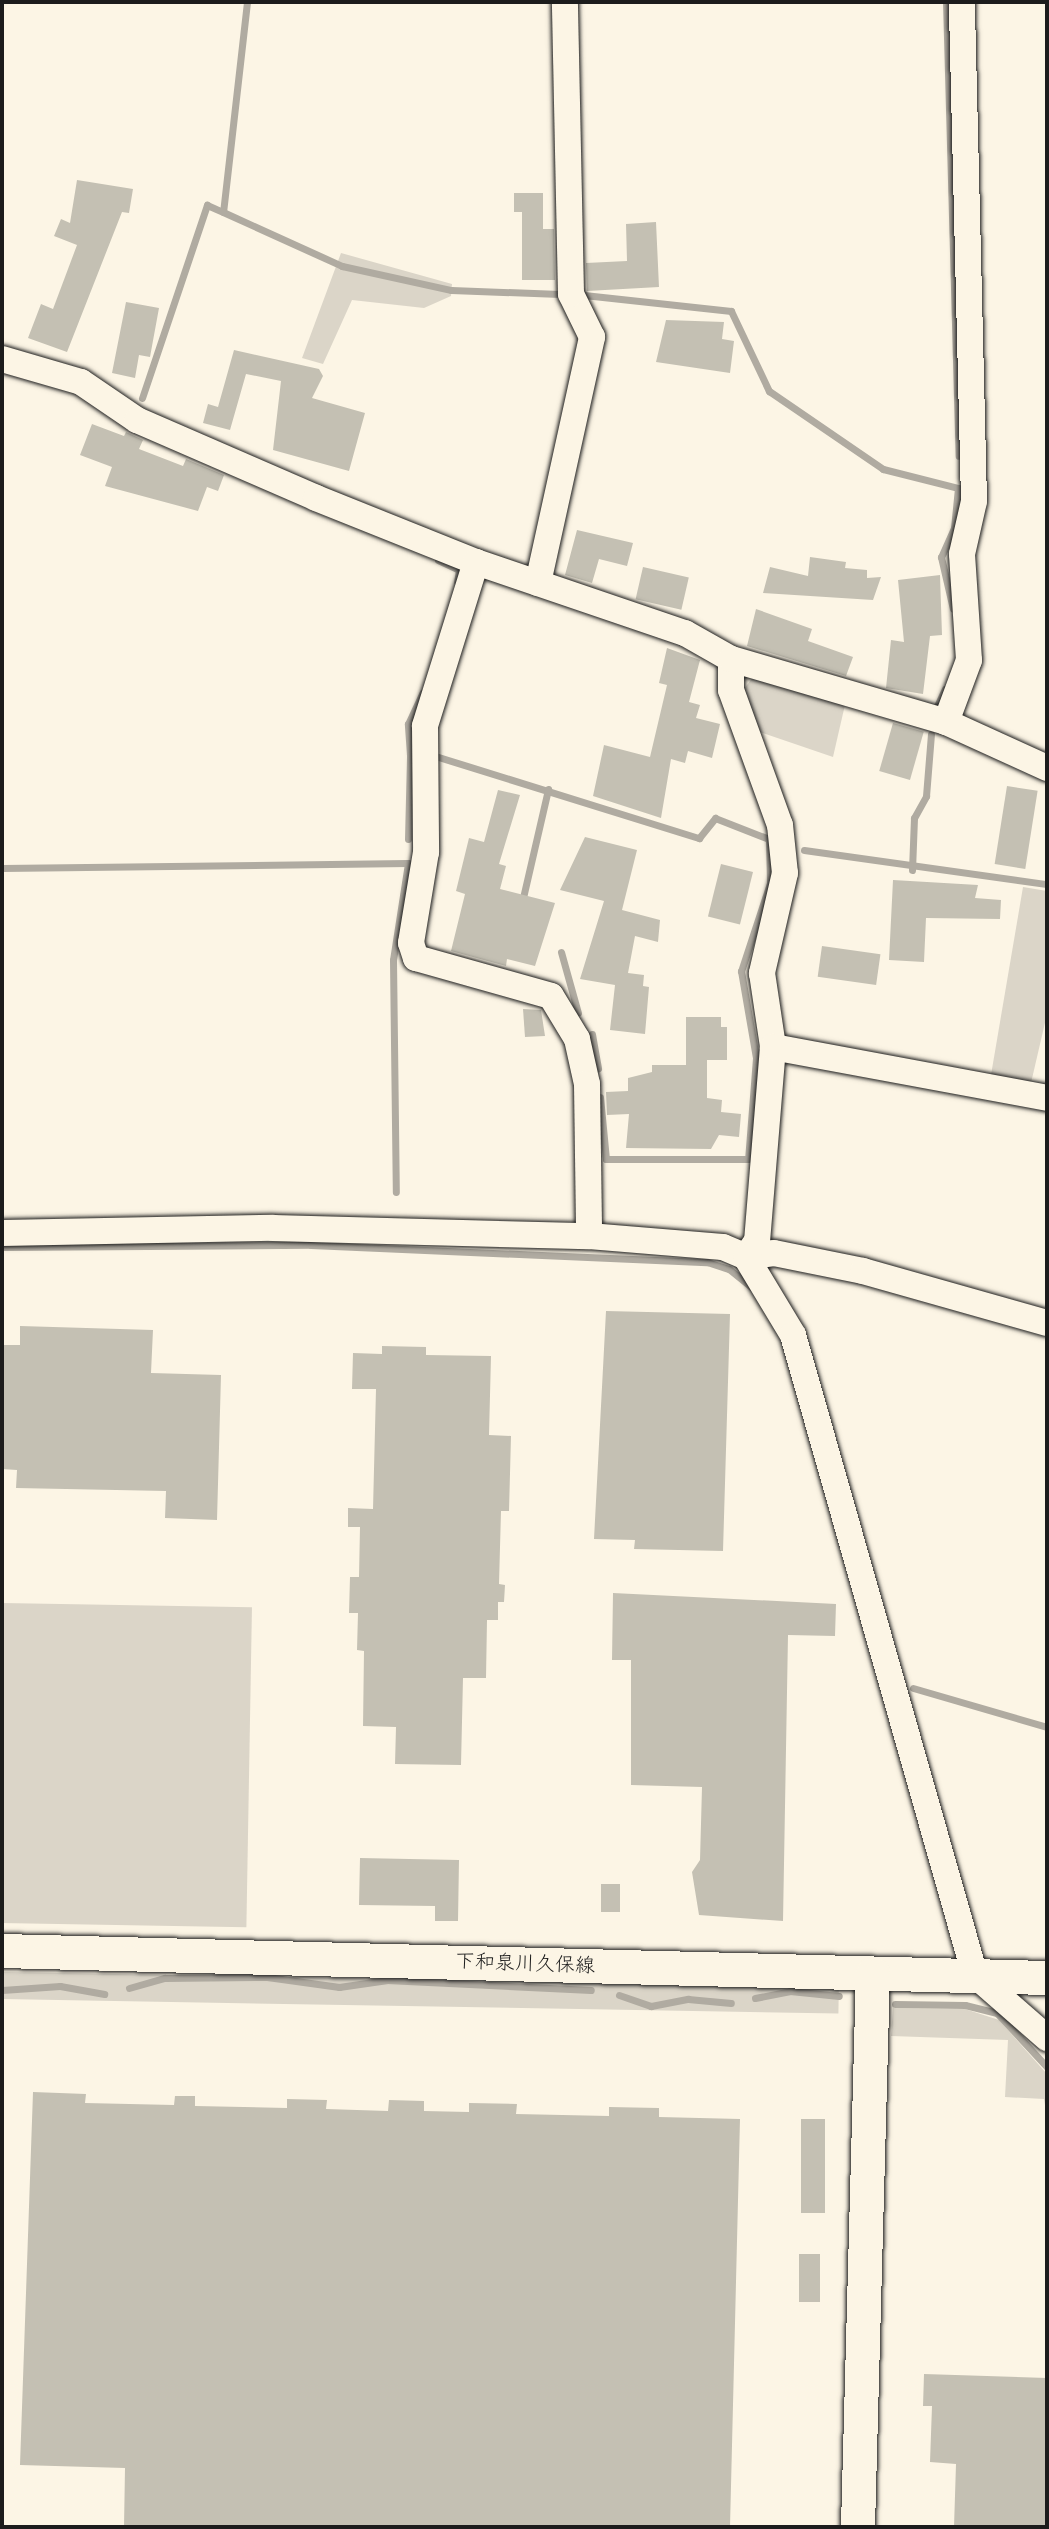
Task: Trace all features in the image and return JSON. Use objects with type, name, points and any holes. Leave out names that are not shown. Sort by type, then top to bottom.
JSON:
[{"type":"street","points":[[538,583],[592,337],[571,294],[565,2]]},
{"type":"street","points":[[946,722],[969,660],[962,554],[974,501],[962,2]]},
{"type":"street","points":[[2,359],[81,382],[137,420],[476,562],[685,633],[731,659],[946,722],[1047,768]]},
{"type":"street","points":[[476,562],[421,752],[426,852],[411,943],[416,958],[551,996],[577,1039],[587,1084],[589,1236]]},
{"type":"street","points":[[731,659],[731,690],[780,825],[785,873],[762,973],[773,1047],[757,1241],[746,1257]]},
{"type":"street","points":[[773,1047],[1047,1098]]},
{"type":"street","points":[[2,1233],[273,1228],[589,1236],[723,1247],[746,1257],[774,1253],[863,1271],[1047,1323]]},
{"type":"street","points":[[746,1257],[793,1335],[975,1975],[1047,2038]]},
{"type":"street","name":"下和泉川久保線","points":[[2,1951],[1047,1978]]},
{"type":"street","points":[[858,2527],[873,1974]]},
{"type":"shaded area","points":[[341,253],[452,284],[451,296],[424,308],[352,300],[323,364],[302,358]]},
{"type":"shaded area","points":[[758,670],[847,696],[833,757],[757,731],[742,692]]},
{"type":"shaded area","points":[[1023,887],[1047,891],[1047,1014],[1031,1083],[991,1075]]},
{"type":"shaded area","points":[[2,1603],[252,1607],[246,1927],[2,1923]]},
{"type":"shaded area","points":[[2,1972],[839,1987],[838,2014],[2,1999]]},
{"type":"shaded area","points":[[893,2008],[965,2009],[999,2020],[1047,2074],[1047,2118],[1044,2099],[1005,2097],[1008,2040],[891,2036]]},
{"type":"building","points":[[77,180],[133,189],[129,213],[122,212],[67,352],[28,338],[41,304],[53,309],[77,245],[54,236],[61,219],[70,223]]},
{"type":"building","points":[[514,193],[543,193],[543,229],[554,229],[555,280],[522,280],[522,212],[514,212]]},
{"type":"building","points":[[656,222],[659,287],[587,291],[586,263],[627,261],[626,224]]},
{"type":"building","points":[[126,302],[159,308],[150,357],[139,355],[135,378],[112,373]]},
{"type":"building","points":[[666,320],[724,322],[722,339],[734,341],[730,373],[656,362]]},
{"type":"building","points":[[234,350],[319,369],[323,376],[312,398],[365,413],[349,471],[273,450],[281,381],[246,374],[230,430],[203,423],[208,404],[218,407]]},
{"type":"building","points":[[92,424],[124,436],[126,432],[143,440],[139,449],[183,466],[186,459],[224,475],[218,491],[207,487],[198,511],[105,486],[112,467],[80,455]]},
{"type":"building","points":[[577,530],[633,543],[627,566],[599,559],[592,583],[565,575]]},
{"type":"building","points":[[810,557],[846,562],[845,568],[867,570],[867,578],[881,577],[873,600],[763,593],[770,567],[808,576]]},
{"type":"building","points":[[643,567],[689,578],[681,610],[636,599]]},
{"type":"building","points":[[940,575],[942,635],[930,636],[923,694],[886,688],[891,640],[904,642],[898,580]]},
{"type":"building","points":[[756,609],[812,629],[808,641],[853,657],[846,676],[747,646]]},
{"type":"building","points":[[667,648],[700,660],[689,702],[700,705],[696,718],[720,724],[712,758],[688,751],[685,763],[671,759],[661,818],[593,796],[604,745],[650,757],[667,685],[659,683]]},
{"type":"building","points":[[893,723],[924,732],[910,780],[879,771]]},
{"type":"building","points":[[1007,786],[1038,791],[1025,869],[995,864]]},
{"type":"building","points":[[498,790],[520,795],[499,864],[506,866],[500,889],[555,903],[535,966],[507,959],[506,966],[451,951],[465,894],[456,891],[469,838],[484,842]]},
{"type":"building","points":[[585,837],[637,850],[622,910],[660,920],[658,942],[635,936],[628,973],[644,975],[643,986],[649,987],[645,1034],[610,1030],[615,985],[580,979],[604,901],[560,890]]},
{"type":"building","points":[[721,864],[753,872],[740,924],[708,916]]},
{"type":"building","points":[[893,880],[978,885],[975,898],[1001,900],[1000,919],[926,918],[924,962],[889,960]]},
{"type":"building","points":[[822,946],[880,954],[876,985],[818,977]]},
{"type":"building","points":[[523,1009],[541,1010],[545,1036],[525,1037]]},
{"type":"building","points":[[686,1017],[721,1017],[721,1027],[727,1027],[727,1060],[707,1060],[707,1098],[722,1100],[721,1112],[741,1114],[739,1137],[719,1135],[711,1149],[626,1148],[629,1114],[607,1115],[606,1092],[628,1091],[628,1078],[652,1072],[652,1065],[686,1065]]},
{"type":"building","points":[[606,1311],[730,1314],[723,1551],[634,1549],[635,1540],[594,1539]]},
{"type":"building","points":[[20,1326],[153,1330],[151,1373],[221,1375],[217,1520],[165,1518],[166,1491],[16,1488],[17,1470],[2,1469],[2,1345],[20,1345]]},
{"type":"building","points":[[382,1346],[426,1347],[426,1355],[491,1356],[489,1435],[511,1436],[509,1511],[501,1511],[499,1584],[505,1585],[504,1602],[498,1602],[498,1620],[487,1620],[486,1678],[463,1678],[461,1765],[395,1764],[396,1727],[363,1726],[364,1651],[357,1650],[358,1613],[349,1613],[350,1577],[359,1577],[360,1527],[348,1527],[348,1508],[373,1509],[376,1389],[352,1389],[353,1353],[382,1354]]},
{"type":"building","points":[[613,1593],[836,1604],[835,1636],[788,1635],[783,1921],[699,1915],[692,1872],[700,1860],[702,1787],[631,1785],[631,1660],[612,1660]]},
{"type":"building","points":[[360,1858],[459,1860],[458,1921],[435,1921],[435,1906],[359,1905]]},
{"type":"building","points":[[601,1884],[620,1884],[620,1912],[601,1912]]},
{"type":"building","points":[[33,2092],[86,2094],[85,2103],[174,2105],[175,2096],[195,2096],[195,2106],[287,2108],[287,2099],[327,2100],[326,2109],[388,2111],[389,2100],[424,2101],[424,2111],[469,2112],[469,2103],[517,2104],[516,2114],[609,2116],[609,2107],[659,2108],[659,2117],[740,2119],[730,2527],[124,2527],[125,2468],[20,2465]]},
{"type":"building","points":[[801,2119],[825,2119],[825,2213],[801,2213]]},
{"type":"building","points":[[799,2254],[820,2254],[820,2302],[799,2302]]},
{"type":"building","points":[[924,2374],[1047,2378],[1047,2527],[954,2527],[956,2464],[930,2462],[932,2406],[923,2406]]},
{"type":"waterway","points":[[247,2],[223,212],[342,266],[451,290],[560,294]]},
{"type":"waterway","points":[[946,2],[959,456]]},
{"type":"waterway","points":[[142,398],[207,205],[223,212]]},
{"type":"waterway","points":[[584,295],[731,311],[769,391],[883,469],[958,488],[954,528],[941,557],[953,609]]},
{"type":"waterway","points":[[438,560],[459,570],[457,582]]},
{"type":"waterway","points":[[937,706],[945,689]]},
{"type":"waterway","points":[[410,755],[408,724],[423,692]]},
{"type":"waterway","points":[[912,870],[914,818],[926,796],[931,734]]},
{"type":"waterway","points":[[408,839],[410,755],[421,752]]},
{"type":"waterway","points":[[432,755],[699,838],[715,818],[769,839],[770,883],[741,971],[756,1058],[748,1159],[606,1159],[600,1097]]},
{"type":"waterway","points":[[522,902],[548,789]]},
{"type":"waterway","points":[[804,850],[1047,884]]},
{"type":"waterway","points":[[2,868],[408,863],[393,960],[396,1192]]},
{"type":"waterway","points":[[561,952],[578,1013]]},
{"type":"waterway","points":[[592,1034],[598,1068]]},
{"type":"waterway","points":[[2,1247],[311,1245],[707,1262],[729,1269],[755,1290]]},
{"type":"waterway","points":[[913,1688],[1047,1727]]},
{"type":"waterway","points":[[129,1988],[165,1978],[267,1977],[339,1987],[387,1980],[591,1990]]},
{"type":"waterway","points":[[2,1990],[60,1986],[104,1994]]},
{"type":"waterway","points":[[755,1998],[790,1991],[839,1996]]},
{"type":"waterway","points":[[619,1995],[651,2006],[688,1999],[731,2003]]},
{"type":"waterway","points":[[895,2004],[965,2005],[997,2013],[1047,2067]]}]
